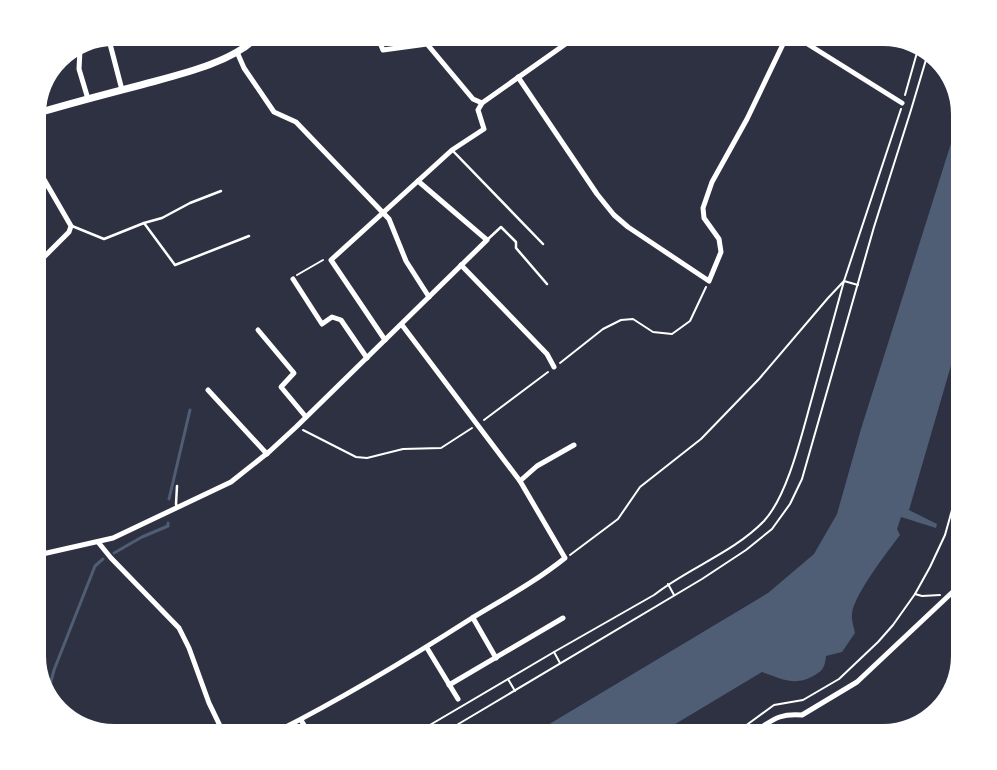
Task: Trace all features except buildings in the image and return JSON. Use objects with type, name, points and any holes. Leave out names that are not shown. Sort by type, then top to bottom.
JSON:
[{"type":"street","points":[[111,46],[122,90]]},
{"type":"street","points":[[46,109],[193,69],[237,52],[245,46]]},
{"type":"street","points":[[381,46],[383,50],[412,46]]},
{"type":"street","points":[[429,46],[473,99],[482,103]]},
{"type":"street","points":[[385,340],[331,260],[452,150],[484,129],[478,110],[482,103],[563,46]]},
{"type":"street","points":[[518,77],[597,194],[614,215],[628,227],[709,281],[720,252],[718,239],[704,218],[703,208],[712,182],[747,119],[782,46]]},
{"type":"street","points":[[811,46],[902,104]]},
{"type":"street","points":[[237,52],[244,68],[274,112],[296,122],[389,219],[406,262],[429,297]]},
{"type":"street","points":[[80,55],[79,69],[88,99]]},
{"type":"street","points":[[46,553],[113,538],[230,482],[267,454],[296,427],[487,240],[418,181]]},
{"type":"street","points":[[46,183],[71,226],[69,232],[46,256]]},
{"type":"street","points":[[461,265],[547,354],[554,367]]},
{"type":"street","points":[[293,279],[322,324],[332,317],[341,320],[367,358]]},
{"type":"street","points":[[293,724],[427,648],[540,578],[565,558],[520,481],[402,325]]},
{"type":"street","points":[[258,330],[294,373],[281,387],[306,417]]},
{"type":"street","points":[[208,390],[267,454]]},
{"type":"street","points":[[520,481],[537,466],[574,445]]},
{"type":"street","points":[[98,542],[111,558],[179,628],[189,648],[209,703],[219,724]]},
{"type":"street","points":[[767,724],[780,716],[802,715],[857,682],[951,594]]},
{"type":"street","points":[[473,618],[496,658]]},
{"type":"street","points":[[449,685],[563,618]]},
{"type":"street","points":[[427,648],[458,699]]},
{"type":"street","points":[[301,720],[303,724]]},
{"type":"lane","points":[[452,150],[543,244]]},
{"type":"lane","points":[[71,226],[104,240],[144,223],[162,218],[190,203],[221,191]]},
{"type":"lane","points":[[144,223],[175,265],[249,236]]},
{"type":"lane","points":[[487,240],[501,227],[516,242],[516,248],[547,284]]},
{"type":"lane","points":[[177,486],[176,504],[178,508]]},
{"type":"path","points":[[432,724],[654,595],[668,584],[743,539],[764,521],[773,508],[790,473],[844,281],[916,55]]},
{"type":"path","points":[[459,724],[702,579],[746,550],[772,529],[790,504],[802,479],[925,61]]},
{"type":"path","points":[[293,279],[324,259],[331,260]]},
{"type":"path","points":[[296,427],[356,457],[367,458],[403,449],[441,448],[478,424],[603,329],[621,320],[633,319],[653,332],[672,334],[690,321],[709,281]]},
{"type":"path","points":[[844,281],[858,285]]},
{"type":"path","points":[[565,558],[618,519],[640,487],[702,439],[759,379],[814,313],[844,281]]},
{"type":"path","points":[[747,724],[774,705],[803,700],[839,678],[878,642],[893,625],[915,594],[945,535],[951,515]]},
{"type":"path","points":[[668,584],[674,595]]},
{"type":"path","points":[[915,594],[922,596],[942,595],[946,598]]},
{"type":"path","points":[[554,652],[560,663]]},
{"type":"path","points":[[508,679],[515,691]]},
{"type":"water","points":[[951,143],[951,366],[909,510],[937,524],[936,528],[901,517],[897,529],[900,535],[872,574],[854,606],[852,621],[855,633],[842,652],[826,656],[824,667],[808,679],[789,681],[762,672],[675,724],[549,724],[768,593],[814,554],[837,514],[861,429]]},
{"type":"waterway","points":[[169,499],[190,410]]},
{"type":"waterway","points":[[114,553],[142,537],[168,526],[168,523]]},
{"type":"waterway","points":[[51,681],[95,566],[103,559]]}]
